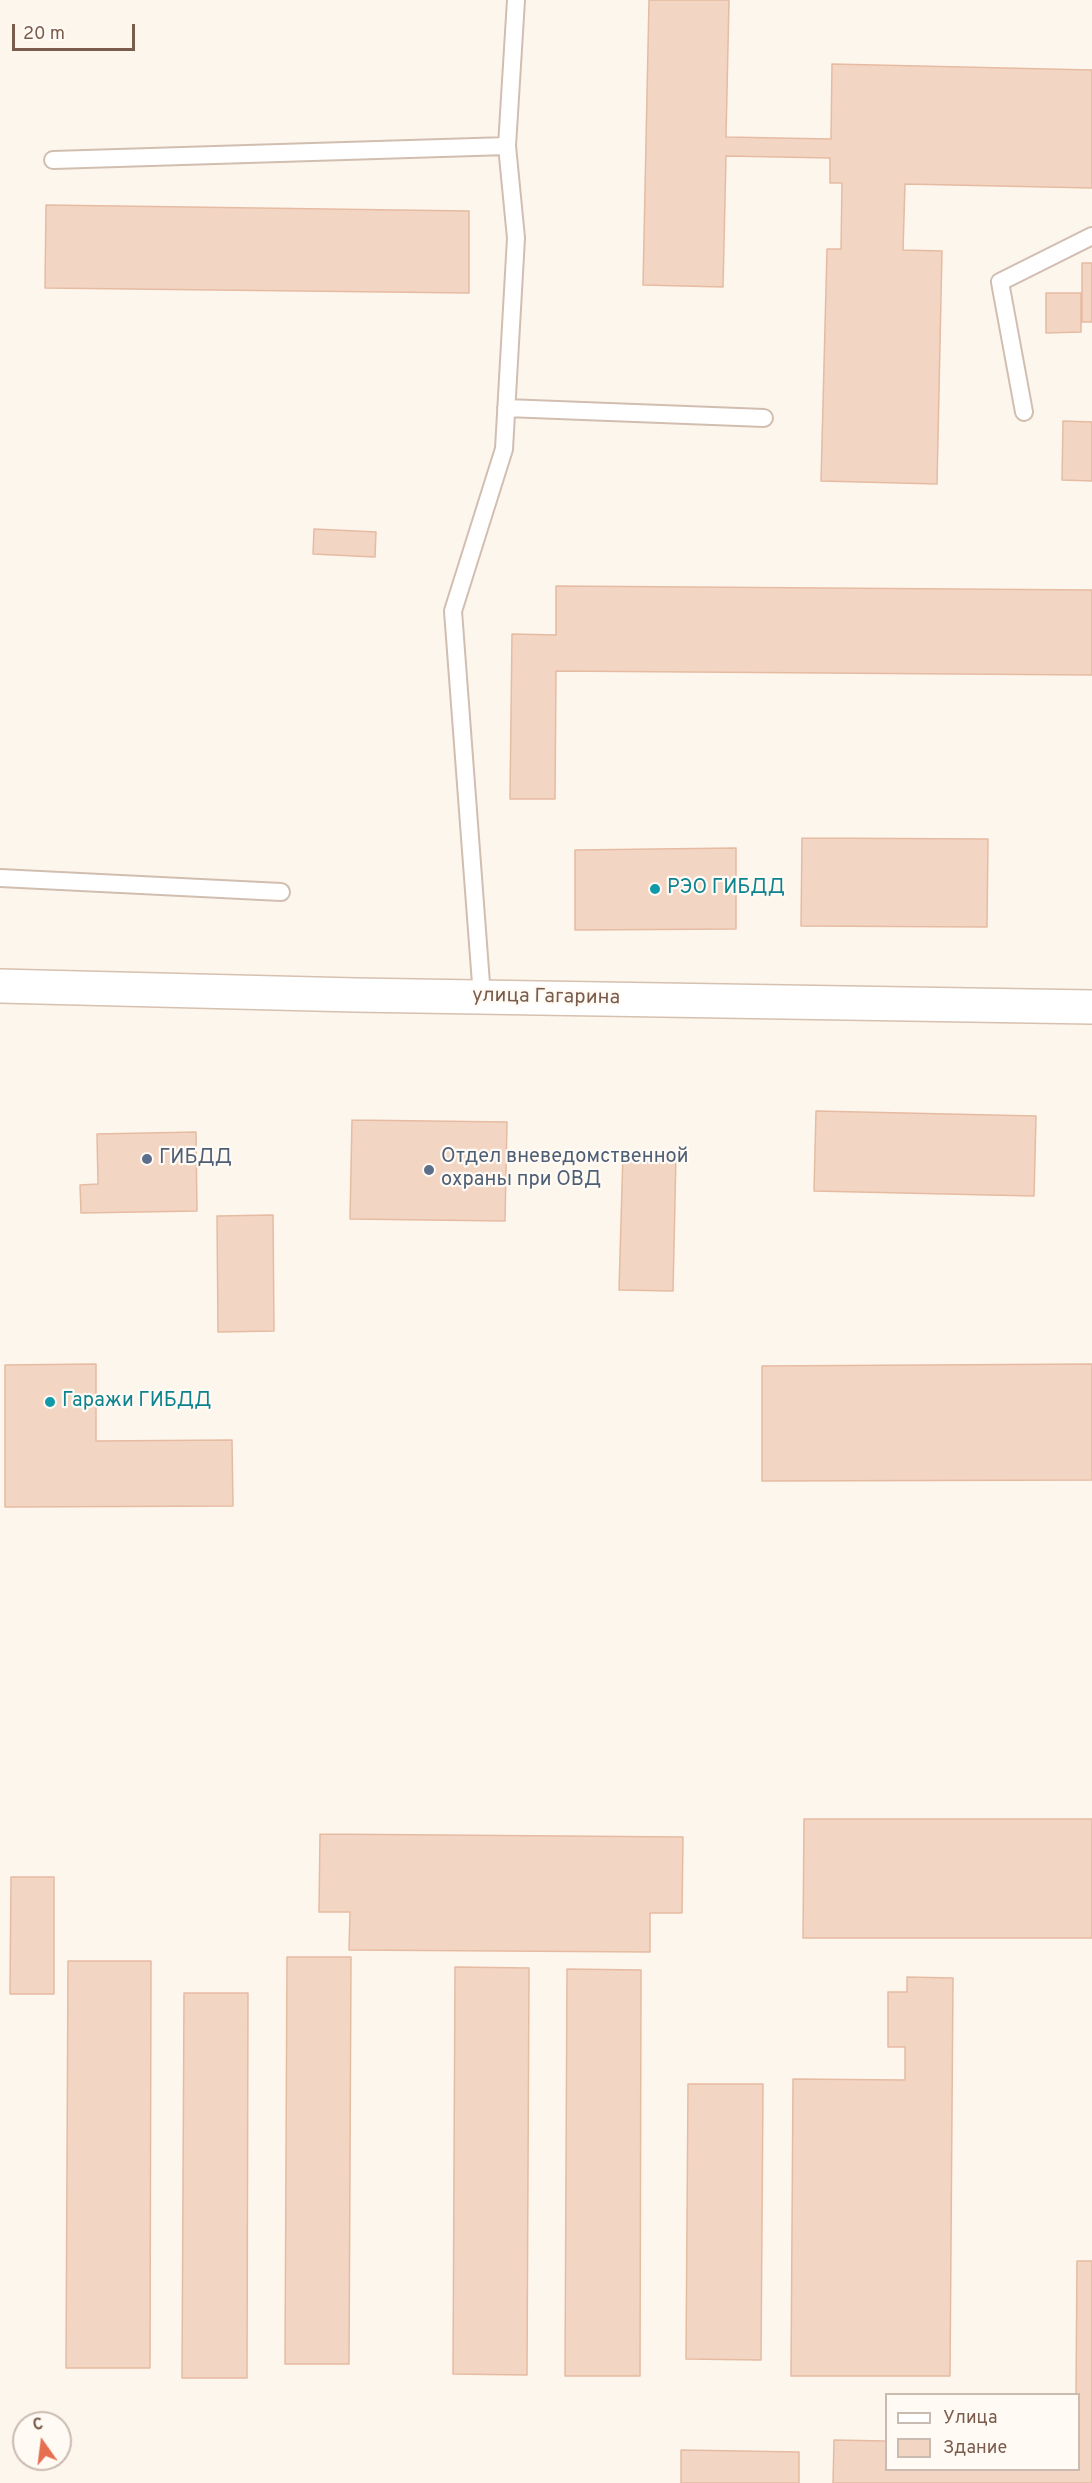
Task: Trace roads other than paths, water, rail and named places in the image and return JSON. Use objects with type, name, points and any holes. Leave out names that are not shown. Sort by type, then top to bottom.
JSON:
[{"type":"street","name":"улица Гагарина","points":[[0,986],[482,997],[1092,1006]]},
{"type":"lane","points":[[482,997],[453,611],[504,449],[516,238],[507,146],[516,0]]},
{"type":"lane","points":[[52,160],[507,146]]},
{"type":"lane","points":[[1024,412],[1000,282],[1092,236]]},
{"type":"lane","points":[[506,408],[764,418]]},
{"type":"lane","points":[[0,878],[281,892]]},
{"type":"place","name":"РЭО ГИБДД","points":[[655,889]]},
{"type":"place","name":"ГИБДД","points":[[147,1159]]},
{"type":"place","name":"Отдел вневедомственной охраны при ОВД","points":[[429,1170]]},
{"type":"place","name":"Гаражи ГИБДД","points":[[50,1402]]}]
